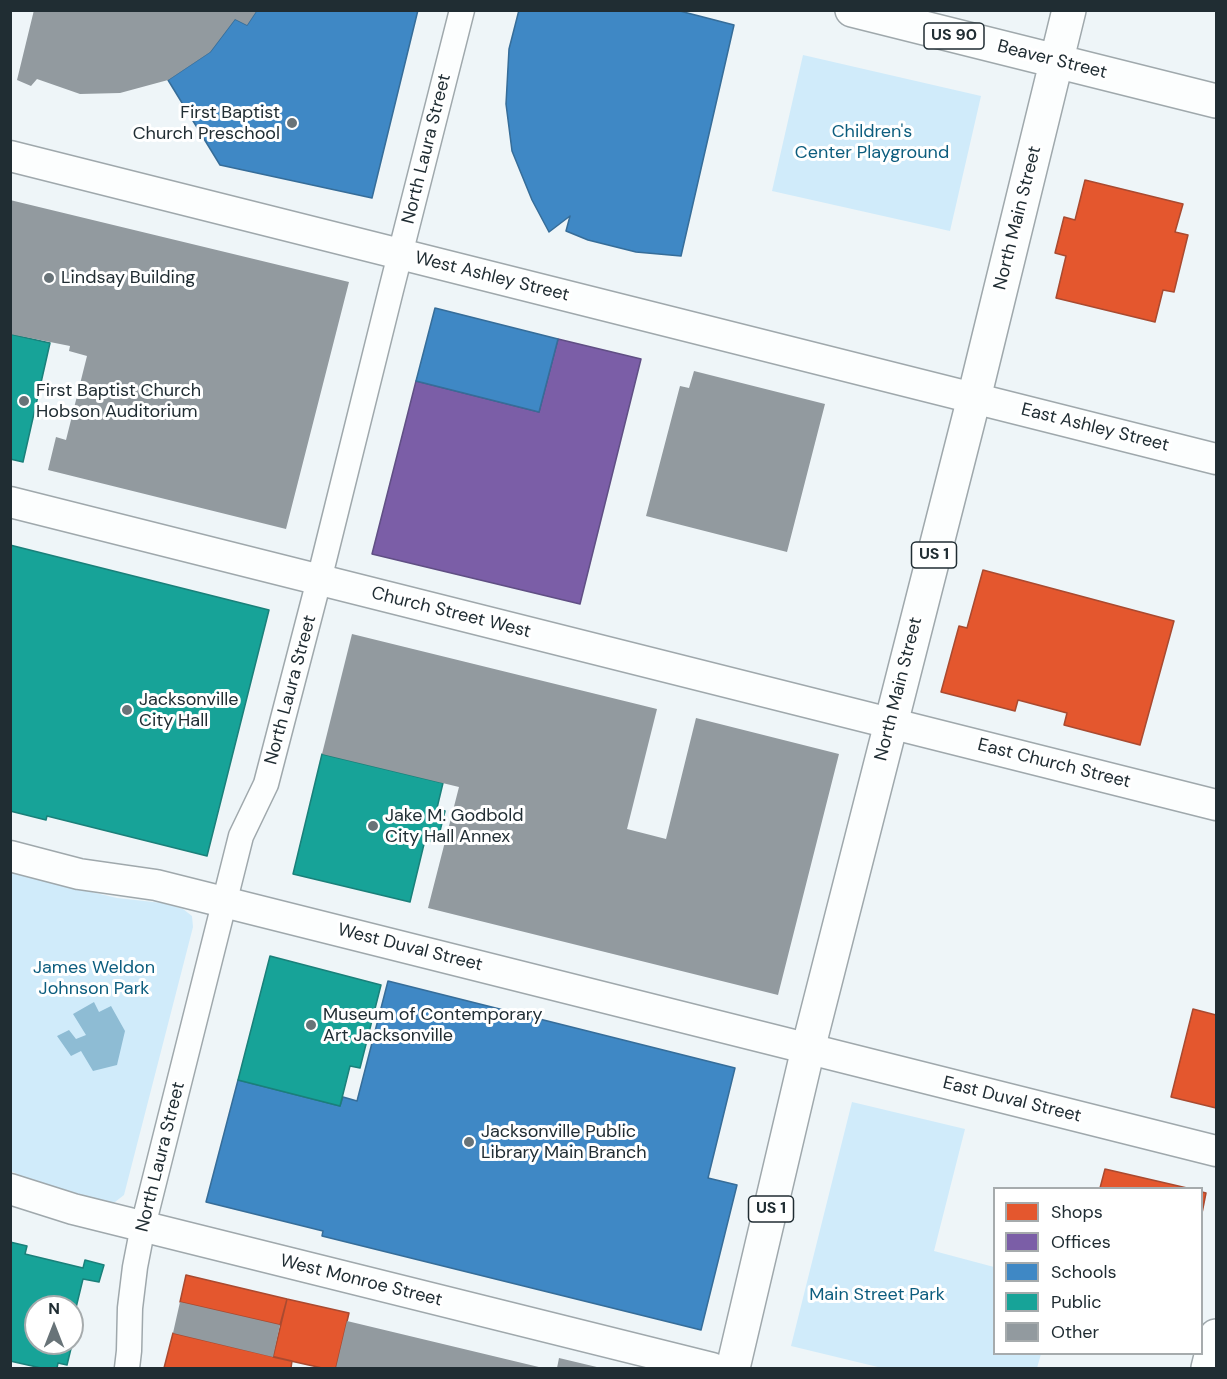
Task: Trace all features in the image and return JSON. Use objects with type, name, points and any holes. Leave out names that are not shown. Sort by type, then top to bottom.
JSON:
[{"type":"main road","name":"Beaver Street","points":[[852,10],[1216,101]]},
{"type":"main road","name":"North Main Street","points":[[733,1368],[808,1048],[974,398],[1069,10]]},
{"type":"main road","points":[[1208,1368],[1216,1336]]},
{"type":"street","name":"North Laura Street","points":[[127,1368],[130,1308],[143,1227],[243,830],[266,784],[462,10]]},
{"type":"street","name":"West Ashley Street","points":[[10,156],[974,398]]},
{"type":"street","name":"East Ashley Street","points":[[974,398],[1216,459]]},
{"type":"street","name":"Church Street West","points":[[10,502],[891,724]]},
{"type":"street","name":"East Church Street","points":[[891,724],[1216,805]]},
{"type":"street","name":"West Duval Street","points":[[10,856],[79,874],[141,882],[808,1048]]},
{"type":"street","name":"East Duval Street","points":[[808,1048],[1216,1151]]},
{"type":"street","name":"West Monroe Street","points":[[10,1189],[143,1227],[712,1368]]},
{"type":"green space","name":"Children's Center Playground","points":[[803,55],[981,96],[950,231],[772,191]]},
{"type":"green space","name":"James Weldon Johnson Park","points":[[11,873],[117,898],[162,903],[183,909],[192,916],[193,927],[124,1195],[115,1202],[102,1203],[50,1190],[11,1171]]},
{"type":"green space","name":"Main Street Park","points":[[852,1102],[965,1129],[934,1251],[993,1267],[993,1355],[1041,1355],[1037,1368],[882,1368],[791,1346]]},
{"type":"shaded area","points":[[94,1002],[99,1012],[111,1006],[125,1031],[117,1065],[93,1071],[81,1051],[71,1056],[57,1036],[69,1030],[76,1039],[86,1035],[73,1014]]},
{"type":"building: Shops","points":[[1085,180],[1183,204],[1175,232],[1188,235],[1174,292],[1163,290],[1155,322],[1056,298],[1066,256],[1055,253],[1064,217],[1075,220]]},
{"type":"building: Shops","points":[[983,570],[1174,621],[1140,745],[1064,725],[1067,713],[1018,700],[1015,711],[941,692],[959,626],[967,628]]},
{"type":"building: Shops","points":[[1193,1009],[1216,1015],[1216,1108],[1171,1097]]},
{"type":"building: Shops","points":[[1105,1169],[1183,1187],[1100,1187]]},
{"type":"building: Shops","points":[[1203,1192],[1206,1193],[1203,1208]]},
{"type":"building: Shops","points":[[186,1275],[287,1299],[280,1325],[180,1302]]},
{"type":"building: Shops","points":[[287,1299],[349,1313],[336,1368],[322,1368],[273,1357]]},
{"type":"building: Shops","points":[[173,1333],[292,1361],[291,1368],[164,1368]]},
{"type":"building: Offices","points":[[558,339],[641,359],[580,604],[372,554],[416,381],[539,412]]},
{"type":"building: Schools","name":"First Baptist Church Preschool","points":[[257,10],[418,10],[372,198],[220,165],[168,80],[210,52],[235,19],[247,25]]},
{"type":"building: Schools","points":[[519,10],[676,10],[734,25],[681,256],[636,252],[588,240],[566,231],[570,216],[549,232],[532,200],[512,151],[506,104],[509,49]]},
{"type":"building: Schools","points":[[435,308],[558,339],[539,412],[416,381]]},
{"type":"building: Schools","name":"Jacksonville Public Library Main Branch","points":[[388,981],[735,1068],[708,1178],[737,1185],[701,1330],[322,1236],[323,1231],[206,1202],[238,1080],[340,1106],[343,1097],[357,1101]]},
{"type":"building: Public","name":"First Baptist Church Hobson Auditorium","points":[[10,334],[50,343],[23,462],[10,459]]},
{"type":"building: Public","name":"Jacksonville City Hall","points":[[10,545],[269,610],[207,856],[47,816],[46,820],[10,811]]},
{"type":"building: Public","name":"Jake M. Godbold City Hall Annex","points":[[322,754],[443,783],[437,808],[445,811],[437,843],[425,840],[410,902],[293,874]]},
{"type":"building: Public","name":"Museum of Contemporary Art Jacksonville","points":[[270,956],[381,985],[360,1068],[350,1066],[340,1106],[238,1080]]},
{"type":"building: Public","points":[[10,1242],[27,1246],[25,1254],[83,1268],[85,1260],[104,1265],[99,1282],[83,1279],[79,1295],[24,1295],[24,1355],[69,1355],[67,1365],[58,1363],[57,1368],[41,1368],[10,1361]]},
{"type":"building: Other","points":[[34,10],[257,10],[247,25],[235,19],[210,52],[168,80],[120,93],[80,94],[37,79],[31,86],[17,80]]},
{"type":"building: Other","points":[[10,200],[349,282],[286,529],[48,470],[56,437],[66,440],[87,356],[69,351],[70,346],[10,334]]},
{"type":"building: Other","points":[[694,371],[825,404],[787,552],[646,516],[680,386],[689,388]]},
{"type":"building: Other","points":[[352,634],[657,709],[627,829],[666,839],[696,718],[839,754],[778,995],[428,908],[459,787],[322,754]]},
{"type":"building: Other","points":[[180,1302],[280,1325],[273,1357],[173,1333]]},
{"type":"building: Other","points":[[347,1321],[543,1368],[336,1368]]},
{"type":"building: Other","points":[[559,1358],[601,1368],[557,1368]]},
{"type":"place","name":"First Baptist Church Preschool","points":[[292,123]]},
{"type":"place","name":"Lindsay Building","points":[[49,278]]},
{"type":"place","name":"First Baptist Church Hobson Auditorium","points":[[24,401]]},
{"type":"place","name":"Jacksonville City Hall","points":[[127,710]]},
{"type":"place","name":"Jake M. Godbold City Hall Annex","points":[[373,826]]},
{"type":"place","name":"Museum of Contemporary Art Jacksonville","points":[[311,1025]]},
{"type":"place","name":"Jacksonville Public Library Main Branch","points":[[469,1142]]}]
